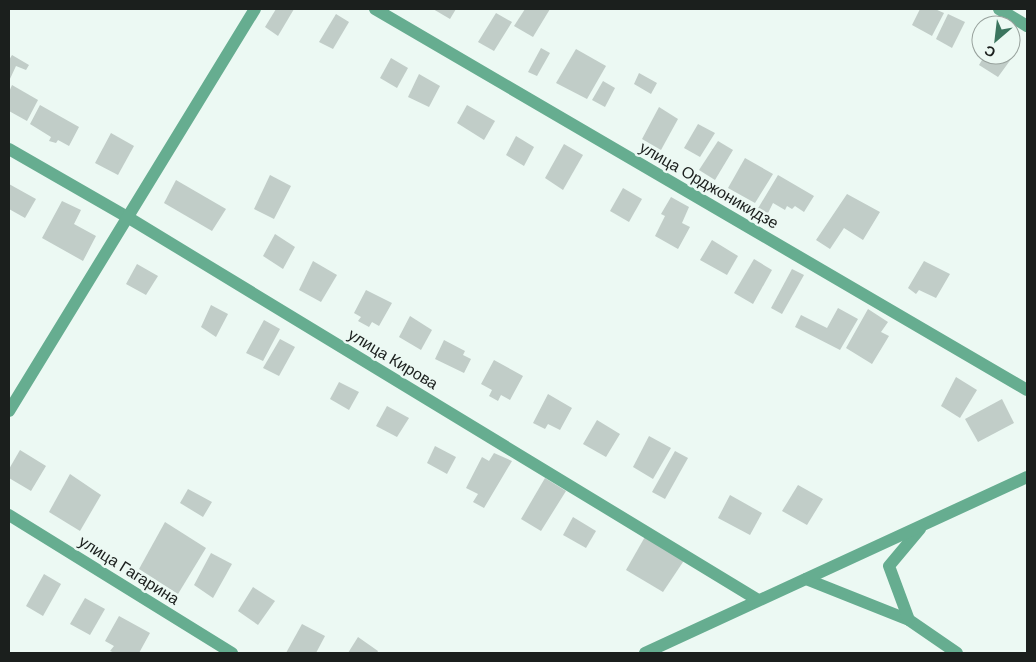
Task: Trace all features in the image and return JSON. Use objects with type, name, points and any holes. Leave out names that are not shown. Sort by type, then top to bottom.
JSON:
[{"type":"street","points":[[9,412],[255,9]]},
{"type":"street","name":"улица Орджоникидзе","points":[[375,9],[1027,390]]},
{"type":"street","points":[[999,9],[1027,26]]},
{"type":"street","name":"улица Кирова","points":[[9,149],[128,218],[758,600]]},
{"type":"street","points":[[645,653],[1027,477]]},
{"type":"street","name":"улица Гагарина","points":[[9,515],[232,653]]},
{"type":"street","points":[[909,620],[889,566],[923,525]]},
{"type":"street","points":[[806,579],[909,620],[957,653]]},
{"type":"building","points":[[276,9],[294,9],[278,36],[265,27]]},
{"type":"building","points":[[433,9],[456,9],[450,19]]},
{"type":"building","points":[[525,9],[550,9],[533,37],[514,26]]},
{"type":"building","points":[[920,9],[935,9],[944,13],[932,36],[912,25]]},
{"type":"building","points":[[496,13],[512,22],[494,51],[478,42]]},
{"type":"building","points":[[336,14],[349,22],[333,49],[319,42]]},
{"type":"building","points":[[948,14],[965,22],[952,48],[936,39]]},
{"type":"building","points":[[541,48],[550,53],[537,76],[528,72]]},
{"type":"building","points":[[576,49],[606,66],[587,99],[556,83]]},
{"type":"building","points":[[12,55],[29,65],[26,70],[16,66],[9,81],[9,60]]},
{"type":"building","points":[[391,58],[408,68],[397,88],[380,78]]},
{"type":"building","points":[[979,65],[1007,65],[998,77]]},
{"type":"building","points":[[639,73],[657,83],[651,94],[634,84]]},
{"type":"building","points":[[419,74],[440,86],[429,107],[408,97]]},
{"type":"building","points":[[603,81],[615,88],[605,107],[592,100]]},
{"type":"building","points":[[12,85],[38,100],[27,121],[9,111],[9,92]]},
{"type":"building","points":[[40,105],[79,127],[69,146],[58,140],[56,143],[49,141],[51,137],[30,124]]},
{"type":"building","points":[[467,105],[495,121],[484,140],[457,123]]},
{"type":"building","points":[[659,107],[678,119],[661,150],[642,139]]},
{"type":"building","points":[[698,124],[715,133],[700,157],[684,148]]},
{"type":"building","points":[[111,133],[134,146],[118,175],[95,163]]},
{"type":"building","points":[[516,136],[534,147],[524,166],[506,155]]},
{"type":"building","points":[[718,141],[733,150],[715,180],[699,170]]},
{"type":"building","points":[[564,144],[583,155],[563,190],[545,178]]},
{"type":"building","points":[[745,158],[773,174],[755,203],[728,188]]},
{"type":"building","points":[[270,175],[291,186],[274,219],[254,209]]},
{"type":"building","points":[[778,175],[814,196],[804,212],[795,206],[792,209],[787,206],[785,210],[773,203],[767,215],[757,210]]},
{"type":"building","points":[[176,180],[226,209],[212,231],[164,203]]},
{"type":"building","points":[[9,184],[36,199],[25,218],[9,209]]},
{"type":"building","points":[[623,188],[642,199],[629,222],[610,211]]},
{"type":"building","points":[[847,194],[880,212],[863,240],[844,228],[830,249],[816,240]]},
{"type":"building","points":[[671,197],[689,207],[682,223],[690,227],[678,249],[655,236],[665,216],[661,214]]},
{"type":"building","points":[[62,201],[81,210],[74,224],[96,236],[83,261],[42,238]]},
{"type":"building","points":[[275,234],[295,247],[283,269],[263,256]]},
{"type":"building","points":[[712,240],[738,256],[727,275],[700,260]]},
{"type":"building","points":[[754,259],[772,270],[753,304],[734,293]]},
{"type":"building","points":[[313,261],[337,275],[321,302],[299,290]]},
{"type":"building","points":[[924,261],[950,274],[936,298],[919,290],[916,294],[908,288]]},
{"type":"building","points":[[137,264],[158,276],[146,295],[126,284]]},
{"type":"building","points":[[792,269],[804,275],[782,314],[771,308]]},
{"type":"building","points":[[366,290],[392,303],[379,326],[372,322],[369,327],[358,321],[361,317],[354,313]]},
{"type":"building","points":[[211,305],[228,314],[216,337],[201,327]]},
{"type":"building","points":[[838,308],[858,319],[840,350],[795,327],[801,315],[827,328]]},
{"type":"building","points":[[868,309],[888,322],[881,332],[889,336],[872,364],[846,348]]},
{"type":"building","points":[[410,316],[432,330],[421,350],[399,337]]},
{"type":"building","points":[[264,320],[280,329],[263,361],[246,353]]},
{"type":"building","points":[[280,339],[295,347],[279,376],[263,368]]},
{"type":"building","points":[[444,340],[465,351],[463,355],[471,359],[464,373],[435,359]]},
{"type":"building","points":[[494,360],[523,376],[510,400],[501,395],[498,401],[489,396],[492,390],[481,384]]},
{"type":"building","points":[[956,377],[977,390],[960,418],[941,406]]},
{"type":"building","points":[[339,382],[359,392],[349,410],[330,399]]},
{"type":"building","points":[[548,394],[572,408],[560,430],[548,424],[545,429],[533,423]]},
{"type":"building","points":[[1002,399],[1014,423],[978,442],[965,419]]},
{"type":"building","points":[[387,406],[409,418],[397,437],[376,426]]},
{"type":"building","points":[[597,420],[620,434],[606,457],[583,444]]},
{"type":"building","points":[[649,436],[671,448],[653,479],[633,467]]},
{"type":"building","points":[[435,446],[456,457],[447,474],[427,463]]},
{"type":"building","points":[[20,450],[46,466],[31,491],[9,478],[9,469]]},
{"type":"building","points":[[675,451],[688,458],[665,499],[652,492]]},
{"type":"building","points":[[494,453],[512,461],[484,508],[473,502],[478,494],[466,488],[482,457],[489,461]]},
{"type":"building","points":[[70,474],[101,495],[80,531],[49,512]]},
{"type":"building","points":[[545,478],[566,491],[541,531],[521,519]]},
{"type":"building","points":[[798,485],[823,499],[807,525],[782,511]]},
{"type":"building","points":[[188,489],[212,502],[203,517],[180,503]]},
{"type":"building","points":[[730,495],[762,513],[750,535],[718,518]]},
{"type":"building","points":[[573,517],[596,531],[586,548],[563,535]]},
{"type":"building","points":[[165,522],[206,548],[178,594],[139,569]]},
{"type":"building","points":[[646,535],[685,559],[663,592],[626,570]]},
{"type":"building","points":[[211,553],[232,564],[213,598],[194,585]]},
{"type":"building","points":[[44,574],[61,584],[43,616],[26,606]]},
{"type":"building","points":[[253,587],[275,601],[258,625],[238,611]]},
{"type":"building","points":[[85,598],[105,609],[90,635],[70,624]]},
{"type":"building","points":[[119,616],[150,633],[139,653],[115,653],[110,651],[114,646],[105,641]]},
{"type":"building","points":[[302,624],[325,636],[316,653],[286,653]]},
{"type":"building","points":[[358,637],[378,651],[377,653],[348,653]]}]
